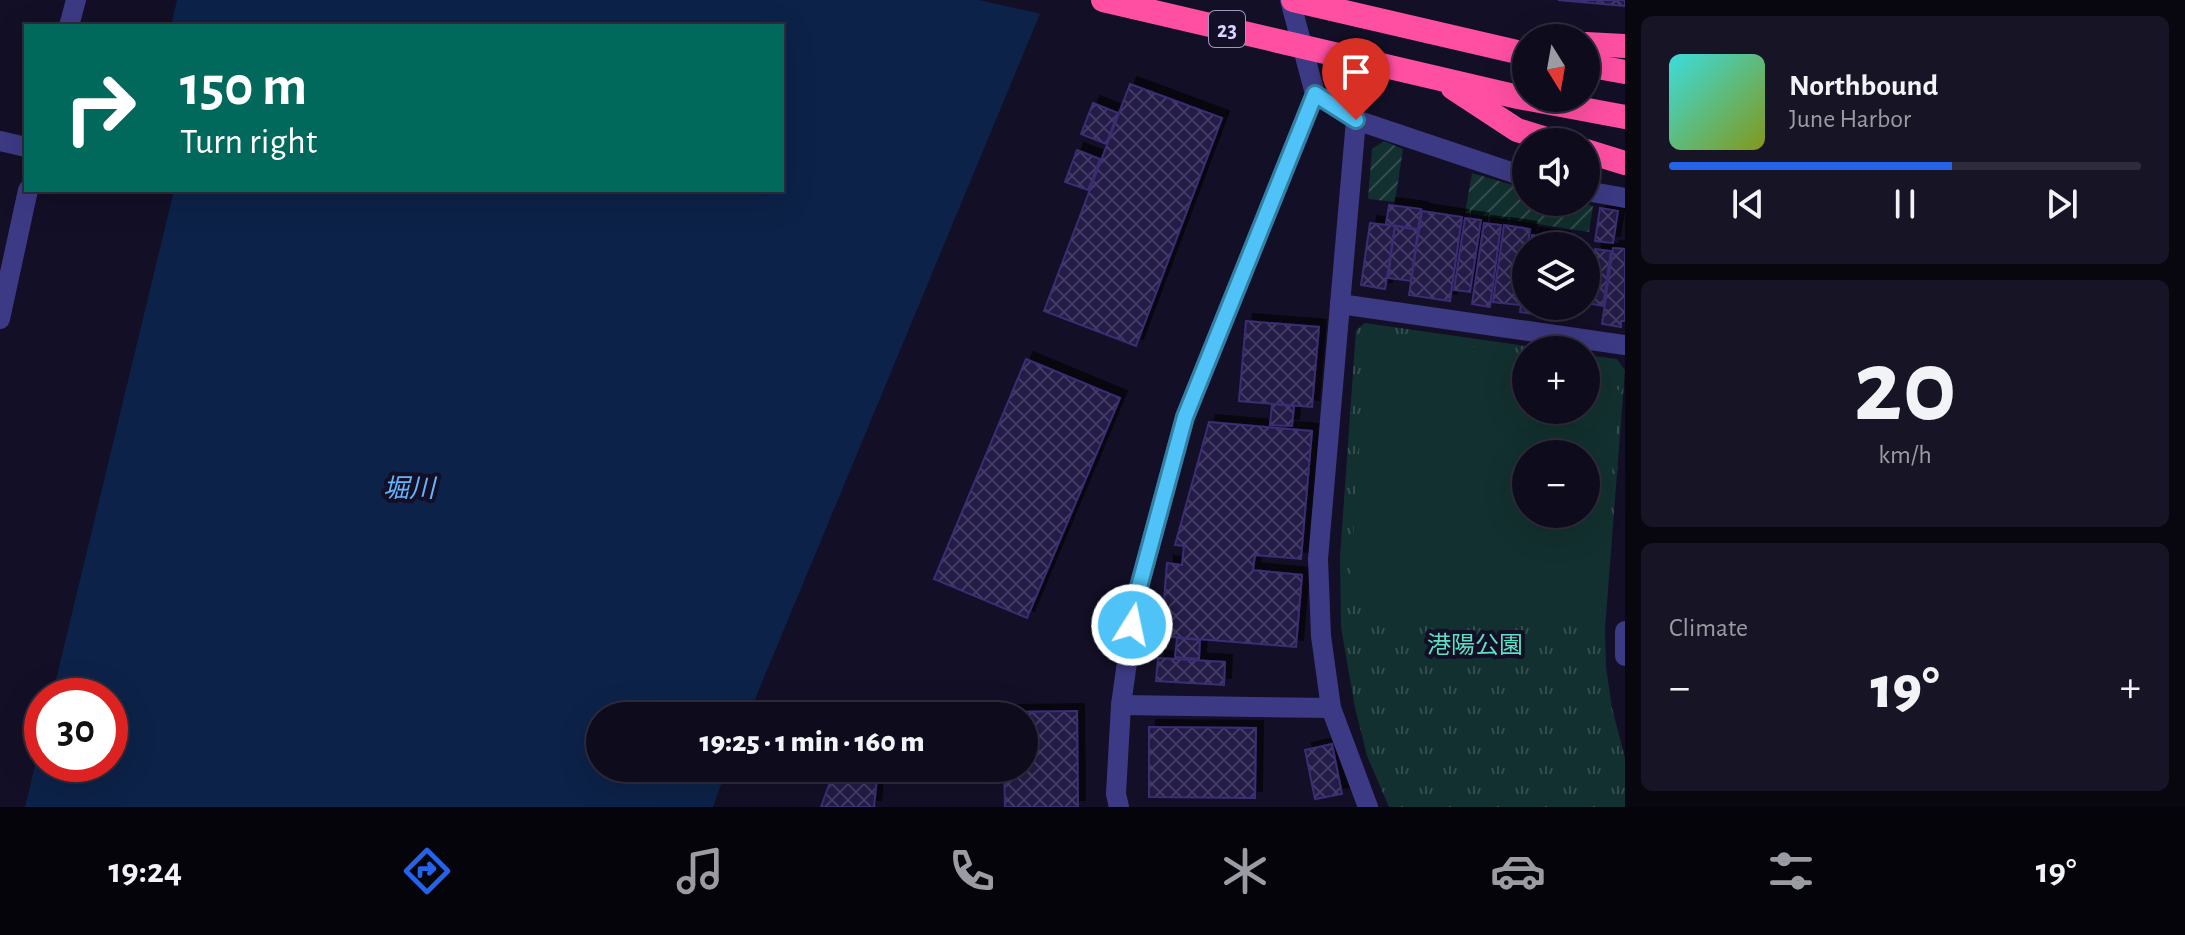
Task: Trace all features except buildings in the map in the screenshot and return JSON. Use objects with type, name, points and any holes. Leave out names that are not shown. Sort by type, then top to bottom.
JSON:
[{"type":"highway","name":"23","points":[[1103,0],[1438,78],[1625,117]]},
{"type":"highway","points":[[1292,0],[1512,50]]},
{"type":"highway","points":[[1463,38],[1512,40]]},
{"type":"highway","points":[[1600,45],[1625,46]]},
{"type":"highway","points":[[1600,68],[1625,72]]},
{"type":"highway","name":"23","points":[[1438,78],[1514,128]]},
{"type":"highway","points":[[1600,155],[1625,163]]},
{"type":"street","points":[[70,24],[76,0]]},
{"type":"street","points":[[1119,807],[1116,794],[1121,705],[1136,598],[1185,417],[1315,94],[1292,0]]},
{"type":"street","points":[[1315,94],[1356,120],[1512,172]]},
{"type":"street","points":[[1356,120],[1318,559],[1321,636],[1331,708],[1368,807]]},
{"type":"street","points":[[0,141],[24,147]]},
{"type":"street","points":[[0,319],[28,192]]},
{"type":"street","points":[[1600,194],[1625,198]]},
{"type":"street","points":[[1340,304],[1625,345]]},
{"type":"street","points":[[1625,631],[1625,656]]},
{"type":"street","points":[[1121,705],[1331,708]]},
{"type":"green space","points":[[1384,141],[1403,149],[1395,202],[1368,199],[1372,149]]},
{"type":"green space","points":[[1472,173],[1512,185],[1512,216],[1591,216],[1589,232],[1465,213]]},
{"type":"green space","name":"港陽公園","points":[[1365,323],[1512,344],[1512,424],[1600,424],[1600,357],[1617,359],[1625,370],[1605,629],[1612,708],[1625,758],[1625,807],[1389,807],[1367,756],[1355,708],[1341,627],[1340,557],[1356,330]]},
{"type":"green space","points":[[1368,331],[1512,352],[1512,424],[1600,424],[1600,366],[1619,391],[1599,628],[1379,614],[1350,579]]},
{"type":"water","name":"堀川","points":[[177,0],[1091,0],[1042,9],[754,702],[586,702],[586,782],[722,782],[713,807],[25,807],[31,782],[128,782],[128,678],[56,678],[174,192],[784,192],[784,24],[171,24]]},
{"type":"pier","points":[[979,0],[1095,0],[1083,23]]},
{"type":"route","points":[[1132,625],[1136,598],[1185,417],[1315,94],[1356,120]]}]
